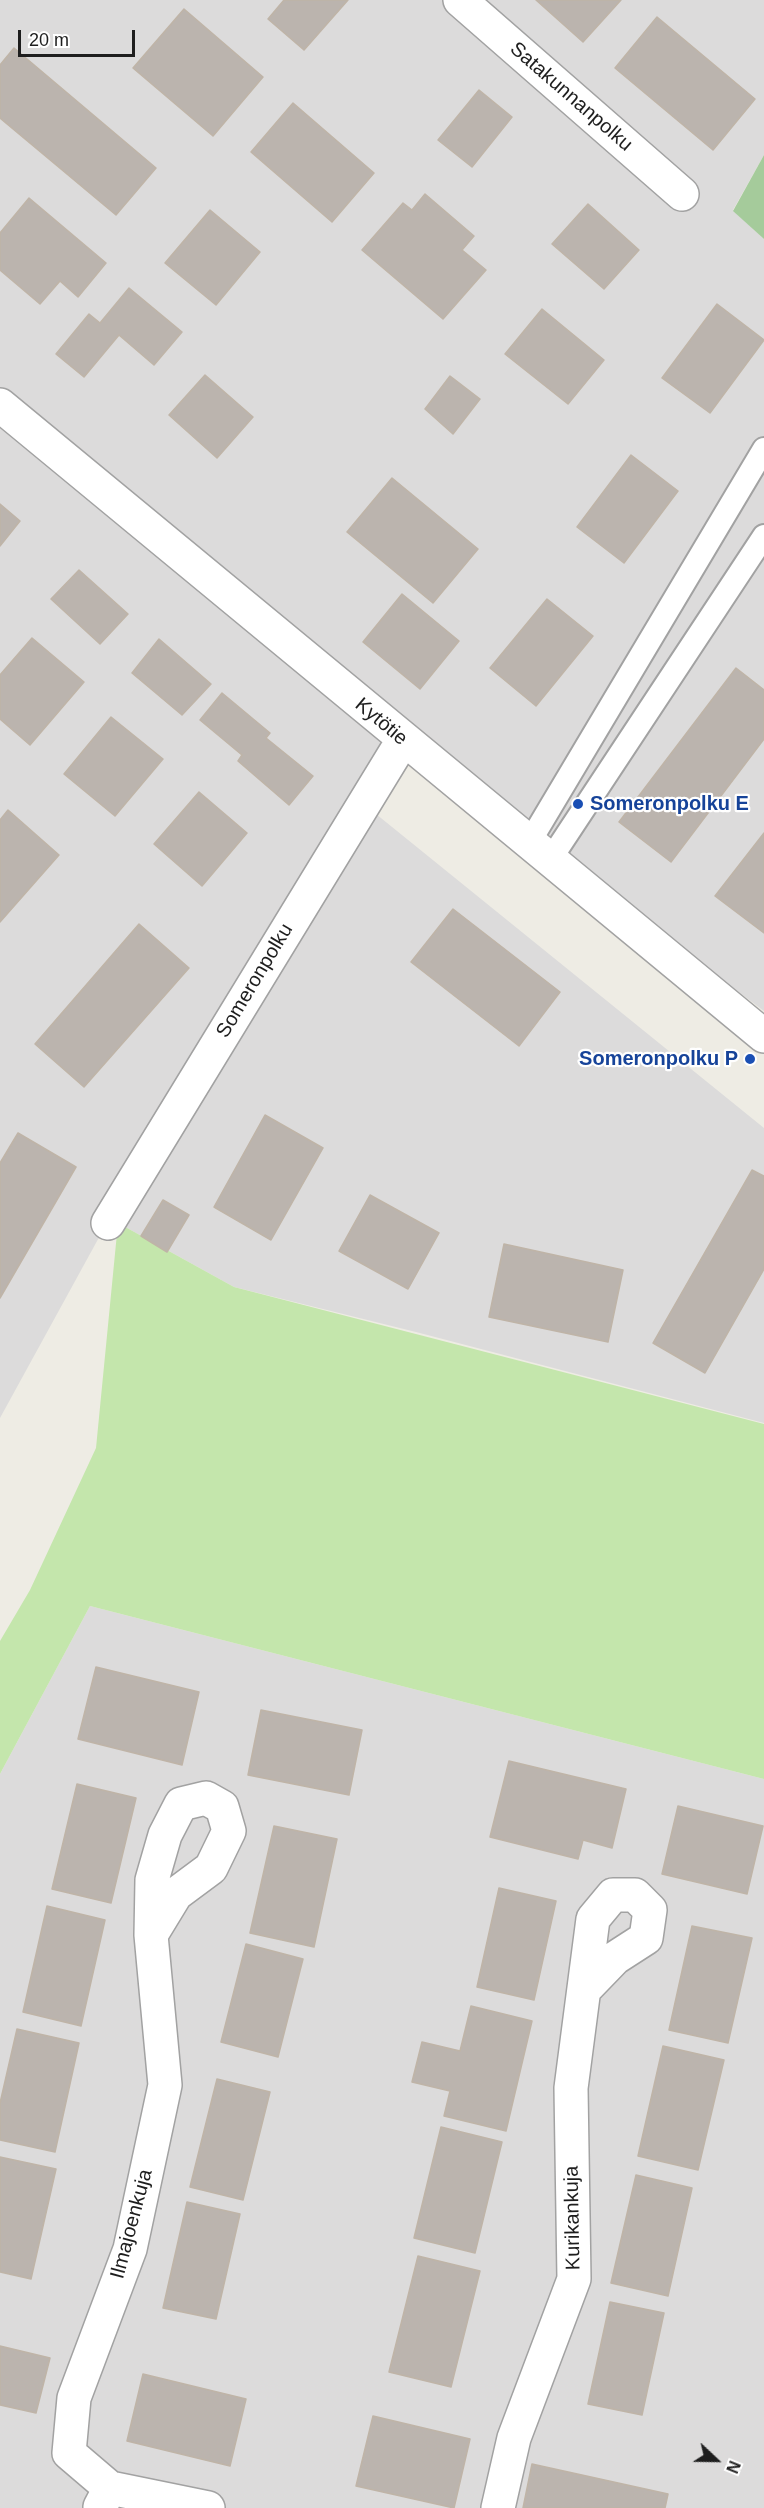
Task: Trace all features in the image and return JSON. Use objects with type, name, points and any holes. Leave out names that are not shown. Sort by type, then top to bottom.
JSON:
[{"type":"street","name":"Satakunnanpolku","points":[[460,0],[682,194]]},
{"type":"street","name":"Kytötie","points":[[0,405],[764,1036]]},
{"type":"street","name":"Someronpolku","points":[[108,1223],[403,740]]},
{"type":"street","name":"Ilmajoenkuja","points":[[105,2498],[69,2453],[74,2398],[130,2249],[165,2085],[151,1935]]},
{"type":"street","name":"Kurikankuja","points":[[498,2508],[514,2438],[574,2279],[571,2088],[585,1989]]},
{"type":"street","points":[[105,2498],[208,2508]]},
{"type":"lane","points":[[539,852],[764,449]]},
{"type":"lane","points":[[539,852],[764,536]]},
{"type":"shaded area","points":[[0,0],[764,0],[764,155],[733,210],[764,239],[764,1011],[402,740],[108,1221],[0,1418]]},
{"type":"shaded area","points":[[376,814],[764,1128],[764,1423],[234,1287],[118,1223]]},
{"type":"shaded area","points":[[90,1606],[764,1779],[764,2508],[0,2508],[0,1774]]},
{"type":"green space","points":[[764,155],[764,239],[733,211]]},
{"type":"green space","points":[[118,1223],[234,1287],[764,1424],[764,1779],[90,1606],[0,1774],[0,1641],[30,1590],[96,1448]]},
{"type":"building","points":[[284,0],[348,0],[304,50],[268,19]]},
{"type":"building","points":[[536,0],[621,0],[583,42]]},
{"type":"building","points":[[184,9],[263,77],[213,136],[133,68]]},
{"type":"building","points":[[657,17],[755,99],[713,150],[615,68]]},
{"type":"building","points":[[14,48],[156,168],[116,215],[0,118],[0,65]]},
{"type":"building","points":[[479,90],[512,117],[472,167],[438,140]]},
{"type":"building","points":[[293,103],[374,173],[332,222],[251,152]]},
{"type":"building","points":[[425,194],[474,236],[462,250],[486,270],[443,319],[362,250],[403,203],[412,210]]},
{"type":"building","points":[[29,198],[106,263],[78,297],[60,281],[40,304],[0,270],[0,233]]},
{"type":"building","points":[[588,204],[639,250],[604,289],[552,244]]},
{"type":"building","points":[[210,210],[260,252],[216,305],[165,263]]},
{"type":"building","points":[[129,288],[182,332],[154,365],[119,335],[84,377],[56,354],[89,314],[100,323]]},
{"type":"building","points":[[717,304],[764,340],[710,413],[662,378]]},
{"type":"building","points":[[542,309],[604,360],[568,404],[505,354]]},
{"type":"building","points":[[205,375],[253,417],[217,458],[169,415]]},
{"type":"building","points":[[450,376],[480,399],[453,434],[425,409]]},
{"type":"building","points":[[631,455],[678,491],[624,563],[577,527]]},
{"type":"building","points":[[392,478],[478,549],[433,603],[347,532]]},
{"type":"building","points":[[0,504],[20,521],[0,546]]},
{"type":"building","points":[[79,570],[128,614],[100,644],[51,599]]},
{"type":"building","points":[[402,594],[459,641],[420,689],[363,642]]},
{"type":"building","points":[[547,599],[593,636],[536,706],[490,668]]},
{"type":"building","points":[[32,638],[84,682],[30,745],[0,719],[0,675]]},
{"type":"building","points":[[159,639],[211,684],[182,715],[132,673]]},
{"type":"building","points":[[736,668],[764,690],[764,739],[671,862],[619,822]]},
{"type":"building","points":[[222,693],[270,733],[266,738],[313,776],[289,805],[238,761],[242,755],[200,720]]},
{"type":"building","points":[[111,717],[163,759],[115,816],[64,774]]},
{"type":"building","points":[[199,792],[247,833],[202,886],[154,844]]},
{"type":"building","points":[[8,810],[59,855],[0,922],[0,820]]},
{"type":"building","points":[[764,833],[764,933],[715,896]]},
{"type":"building","points":[[453,909],[560,992],[519,1046],[411,962]]},
{"type":"building","points":[[139,924],[189,968],[84,1087],[35,1044]]},
{"type":"building","points":[[265,1115],[323,1148],[271,1240],[214,1207]]},
{"type":"building","points":[[18,1133],[76,1167],[0,1298],[0,1163]]},
{"type":"building","points":[[752,1170],[764,1176],[764,1269],[705,1373],[653,1343]]},
{"type":"building","points":[[370,1195],[439,1233],[408,1289],[339,1251]]},
{"type":"building","points":[[163,1200],[189,1215],[167,1252],[141,1236]]},
{"type":"building","points":[[504,1244],[623,1270],[608,1342],[489,1317]]},
{"type":"building","points":[[96,1667],[199,1692],[182,1765],[78,1739]]},
{"type":"building","points":[[261,1710],[362,1730],[349,1795],[248,1775]]},
{"type":"building","points":[[509,1761],[626,1789],[612,1848],[583,1840],[578,1859],[490,1837]]},
{"type":"building","points":[[77,1784],[136,1798],[111,1903],[52,1889]]},
{"type":"building","points":[[678,1806],[763,1826],[747,1894],[662,1874]]},
{"type":"building","points":[[274,1826],[337,1839],[314,1947],[250,1933]]},
{"type":"building","points":[[499,1888],[556,1901],[534,2000],[477,1987]]},
{"type":"building","points":[[47,1906],[105,1920],[81,2026],[23,2012]]},
{"type":"building","points":[[692,1926],[752,1938],[728,2043],[669,2030]]},
{"type":"building","points":[[246,1944],[303,1959],[278,2057],[221,2042]]},
{"type":"building","points":[[471,2006],[532,2021],[506,2131],[444,2116],[450,2091],[412,2082],[422,2042],[460,2051]]},
{"type":"building","points":[[17,2029],[79,2043],[55,2152],[0,2140],[0,2103]]},
{"type":"building","points":[[663,2046],[724,2060],[698,2170],[638,2156]]},
{"type":"building","points":[[217,2079],[270,2092],[243,2200],[190,2187]]},
{"type":"building","points":[[441,2127],[502,2142],[475,2253],[414,2238]]},
{"type":"building","points":[[0,2157],[56,2169],[31,2279],[0,2272]]},
{"type":"building","points":[[636,2175],[692,2188],[668,2296],[611,2283]]},
{"type":"building","points":[[187,2202],[240,2214],[216,2319],[163,2308]]},
{"type":"building","points":[[418,2256],[480,2271],[451,2387],[389,2372]]},
{"type":"building","points":[[610,2302],[664,2313],[642,2415],[588,2404]]},
{"type":"building","points":[[0,2346],[50,2358],[36,2413],[0,2405]]},
{"type":"building","points":[[143,2374],[246,2399],[230,2466],[127,2441]]},
{"type":"building","points":[[373,2416],[470,2439],[454,2508],[356,2486]]},
{"type":"building","points":[[532,2464],[668,2494],[665,2508],[523,2508]]},
{"type":"place","name":"Someronpolku E","points":[[578,804]]},
{"type":"place","name":"Someronpolku P","points":[[750,1059]]}]
